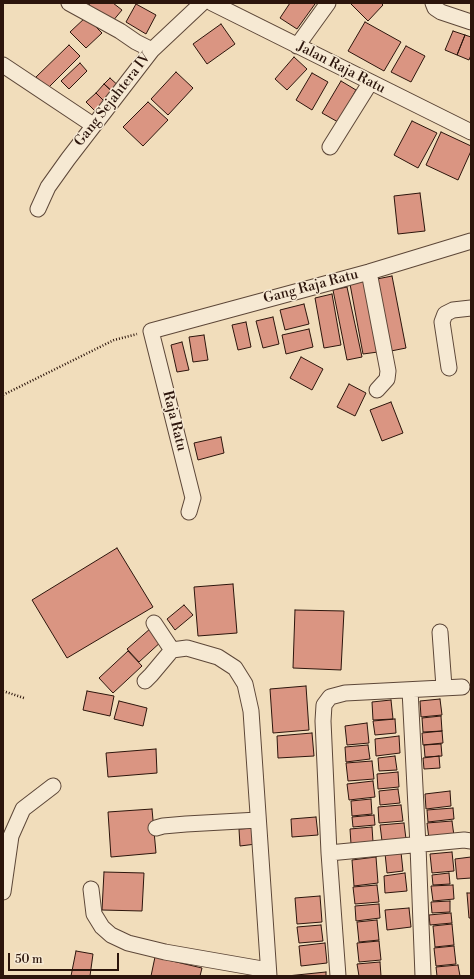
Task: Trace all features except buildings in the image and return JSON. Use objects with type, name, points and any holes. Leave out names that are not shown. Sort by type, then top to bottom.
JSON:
[{"type":"street","points":[[69,3],[152,50]]},
{"type":"street","name":"Gang Sejahtera IV","points":[[38,209],[48,187],[93,125],[152,50],[202,3]]},
{"type":"street","name":"Jalan Raja Ratu","points":[[212,3],[471,132]]},
{"type":"street","points":[[298,46],[328,3]]},
{"type":"street","points":[[433,3],[435,8],[441,12],[471,22]]},
{"type":"street","points":[[3,65],[93,125]]},
{"type":"street","points":[[330,147],[370,83]]},
{"type":"street","name":"Gang Raja Ratu","points":[[151,330],[369,272],[471,241]]},
{"type":"street","points":[[369,272],[388,372],[387,379],[377,390]]},
{"type":"street","points":[[449,368],[442,322],[445,314],[453,310],[471,308]]},
{"type":"street","name":"Raja Ratu","points":[[151,330],[193,498],[189,512]]},
{"type":"street","points":[[154,623],[172,650]]},
{"type":"street","points":[[440,632],[444,688]]},
{"type":"street","points":[[91,889],[94,914],[102,927],[111,935],[128,942],[165,952],[268,973],[251,712],[246,684],[235,668],[218,657],[187,648],[172,650],[152,676],[145,682]]},
{"type":"street","points":[[338,976],[329,853],[323,721],[324,705],[330,697],[345,692],[462,687]]},
{"type":"street","points":[[410,690],[423,976]]},
{"type":"street","points":[[3,892],[11,836],[23,809],[53,786]]},
{"type":"street","points":[[156,828],[186,824],[258,820]]},
{"type":"street","points":[[329,853],[418,846],[464,840],[471,841]]},
{"type":"path","points":[[3,395],[114,340],[151,330]]},
{"type":"path","points":[[3,691],[24,698]]}]
